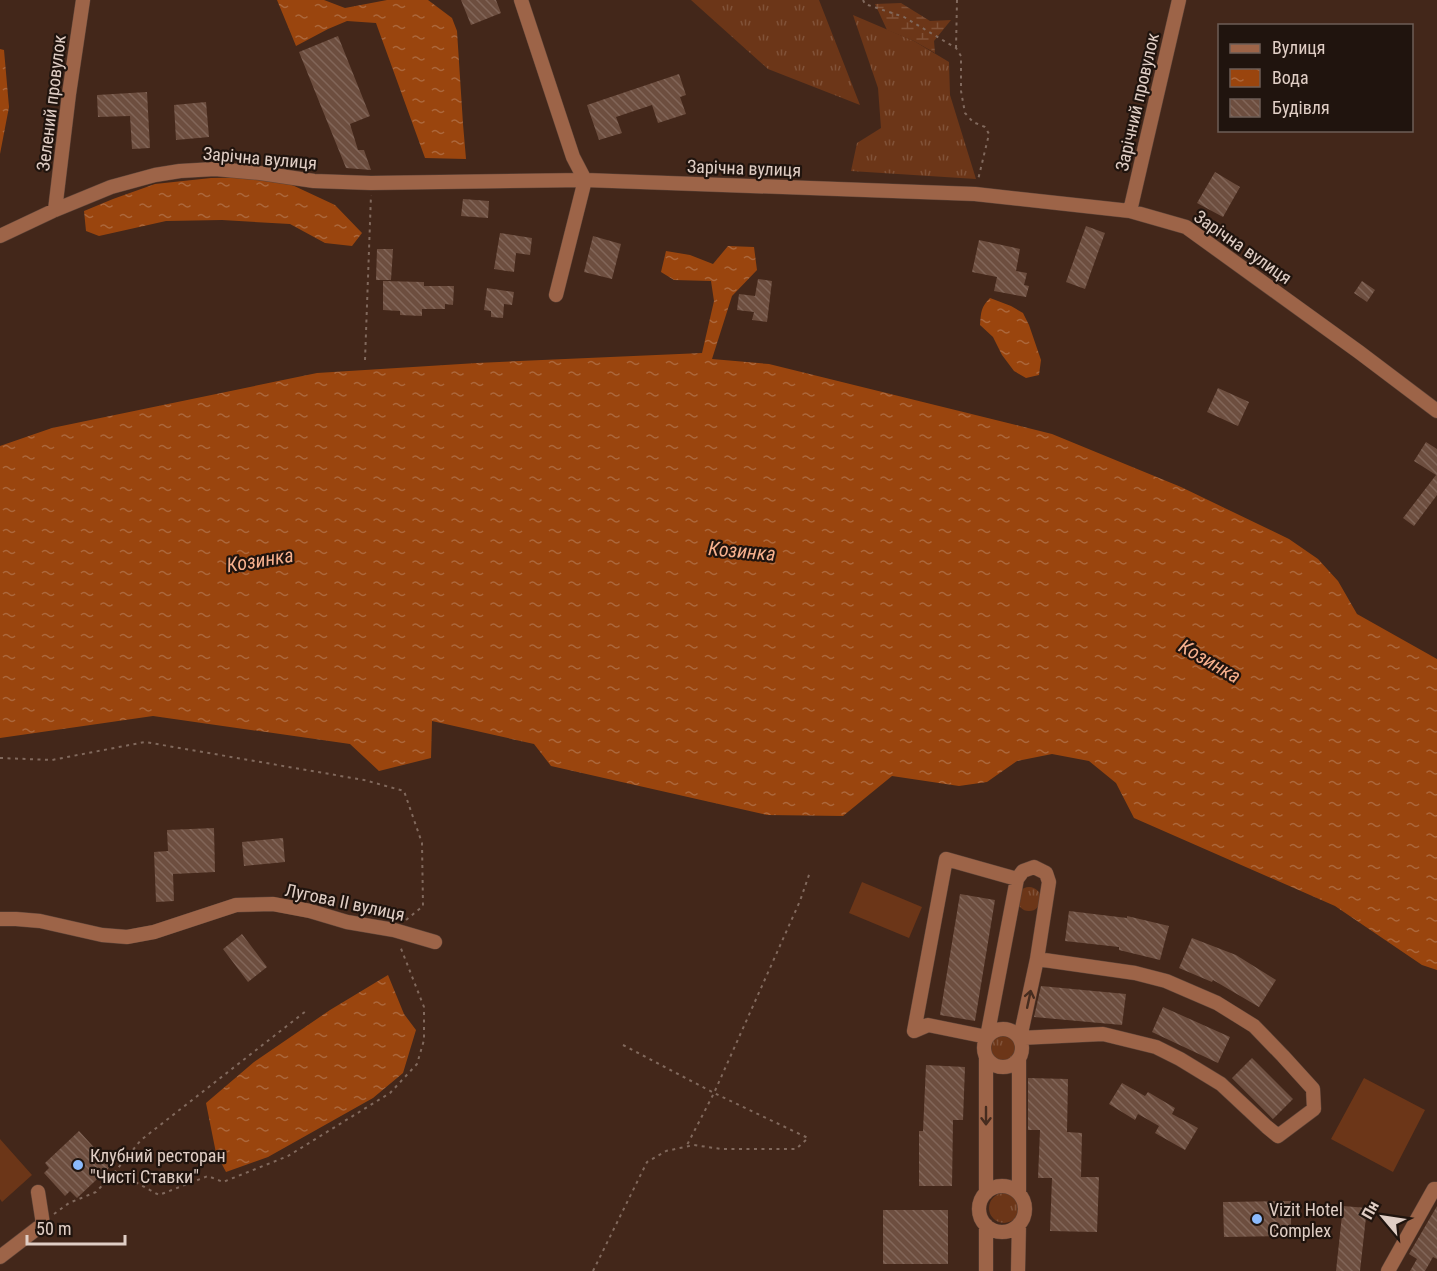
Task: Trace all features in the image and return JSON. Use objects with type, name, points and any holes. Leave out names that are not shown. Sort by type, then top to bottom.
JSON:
[{"type":"street","name":"Зелений провулок","points":[[55,210],[83,0]]},
{"type":"street","points":[[521,0],[573,157],[585,180],[556,295]]},
{"type":"street","name":"Зарічний провулок","points":[[1130,211],[1179,0]]},
{"type":"street","name":"Зарічна вулиця","points":[[0,236],[111,187],[155,175],[214,169],[314,181],[371,183],[585,180],[975,194],[1130,211],[1186,227],[1437,411]]},
{"type":"street","points":[[1017,879],[946,859],[914,1031],[928,1025],[987,1037],[997,1030],[1004,1029],[1011,1030],[1020,1038],[1103,1034],[1156,1047],[1221,1084],[1278,1136],[1314,1109],[1313,1089],[1291,1064],[1254,1026],[1217,1003],[1166,981],[1135,973],[1037,959]]},
{"type":"street","points":[[986,1193],[986,1058],[984,1048],[1017,879],[1023,871],[1034,867],[1046,873],[1049,882],[1037,959],[1020,1038],[1023,1050],[1019,1060],[1019,1193]]},
{"type":"street","name":"Лугова II вулиця","points":[[0,919],[40,921],[102,935],[127,937],[154,932],[236,905],[273,904],[310,910],[347,922],[394,930],[435,942]]},
{"type":"street","points":[[986,1058],[990,1063],[1002,1068],[1009,1067],[1019,1060]]},
{"type":"street","points":[[986,1225],[999,1232],[1014,1229],[1025,1212],[1025,1205],[1019,1193],[1006,1186],[992,1188],[986,1193],[980,1205],[980,1212],[986,1225],[986,1271]]},
{"type":"street","points":[[1388,1271],[1436,1188]]},
{"type":"street","points":[[0,1257],[43,1224],[38,1192]]},
{"type":"street","points":[[1018,1271],[1019,1224]]},
{"type":"path","points":[[863,0],[865,4],[904,17],[956,48],[961,56],[961,91],[965,113],[973,122],[985,127],[989,134],[975,194]]},
{"type":"path","points":[[956,48],[957,0]]},
{"type":"path","points":[[365,360],[371,183]]},
{"type":"path","points":[[0,758],[52,760],[145,742],[364,780],[404,791],[422,843],[423,906],[394,930],[424,1007],[424,1040],[417,1064],[390,1093],[288,1156],[223,1182],[208,1176],[159,1195],[114,1173]]},
{"type":"path","points":[[686,1147],[714,1093],[800,902],[810,872]]},
{"type":"path","points":[[43,1224],[69,1203],[96,1192],[141,1140],[306,1011]]},
{"type":"path","points":[[593,1271],[647,1162],[666,1151],[694,1145],[722,1149],[796,1149],[808,1138],[714,1093],[623,1045]]},
{"type":"green space","points":[[691,0],[819,0],[860,105],[768,69]]},
{"type":"green space","points":[[901,3],[930,21],[951,20],[934,41],[935,53],[887,30],[875,4]]},
{"type":"green space","points":[[853,15],[914,41],[949,62],[950,95],[976,179],[851,171],[857,143],[881,128],[878,88]]},
{"type":"green space","points":[[862,882],[922,907],[909,938],[849,913]]},
{"type":"green space","points":[[1029,887],[1038,890],[1041,899],[1038,908],[1029,911],[1020,908],[1017,899],[1020,890]]},
{"type":"green space","points":[[1003,1035],[1012,1039],[1016,1048],[1012,1057],[1003,1061],[994,1057],[990,1048],[994,1039]]},
{"type":"green space","points":[[1364,1078],[1425,1110],[1393,1172],[1331,1139]]},
{"type":"green space","points":[[0,1139],[32,1175],[2,1202],[0,1199]]},
{"type":"green space","points":[[1004,1193],[1010,1194],[1018,1202],[1018,1214],[1010,1222],[1004,1223],[998,1222],[990,1214],[989,1208],[990,1202],[998,1194]]},
{"type":"water","points":[[277,0],[324,0],[345,8],[387,0],[428,0],[452,18],[457,31],[466,159],[425,158],[376,23],[347,21],[296,46]]},
{"type":"water","points":[[0,49],[4,50],[9,107],[0,154]]},
{"type":"water","points":[[275,177],[335,205],[362,233],[352,246],[325,243],[290,224],[222,220],[166,221],[99,236],[86,231],[84,211],[155,184],[211,178]]},
{"type":"water","name":"Козинка","points":[[728,246],[754,247],[757,270],[732,296],[712,359],[769,364],[1052,434],[1181,487],[1289,539],[1318,559],[1338,581],[1357,614],[1437,659],[1437,970],[1422,965],[1335,906],[1134,818],[1116,783],[1089,761],[1052,754],[1017,761],[987,782],[959,786],[892,776],[843,816],[767,815],[551,766],[534,744],[432,721],[431,758],[379,771],[350,744],[153,716],[0,738],[0,446],[52,428],[317,373],[702,353],[714,301],[711,281],[674,280],[661,272],[666,251],[690,255],[713,264]]},
{"type":"water","points":[[990,298],[1023,313],[1041,360],[1039,375],[1026,378],[1014,371],[1002,355],[993,337],[980,325],[982,310]]},
{"type":"water","points":[[388,975],[404,1014],[416,1030],[403,1073],[373,1098],[268,1157],[226,1172],[216,1153],[206,1103],[254,1062],[330,1010]]},
{"type":"building","points":[[461,0],[496,0],[501,13],[471,25]]},
{"type":"building","points":[[338,36],[370,116],[350,124],[358,150],[364,150],[371,170],[346,168],[299,52]]},
{"type":"building","points":[[679,74],[686,95],[680,97],[686,114],[658,123],[652,105],[616,117],[622,133],[599,140],[587,105]]},
{"type":"building","points":[[147,92],[150,148],[132,149],[130,116],[98,117],[97,95]]},
{"type":"building","points":[[206,102],[209,137],[176,140],[174,105]]},
{"type":"building","points":[[1215,172],[1240,187],[1223,217],[1197,203]]},
{"type":"building","points":[[463,199],[489,201],[488,218],[461,216]]},
{"type":"building","points":[[1086,226],[1105,233],[1085,289],[1066,282]]},
{"type":"building","points":[[500,233],[532,238],[530,255],[516,253],[514,272],[494,269]]},
{"type":"building","points":[[593,236],[621,244],[612,279],[584,272]]},
{"type":"building","points":[[979,240],[1020,249],[1016,271],[1027,273],[1024,285],[1029,286],[1026,297],[994,291],[997,277],[972,272]]},
{"type":"building","points":[[377,249],[393,249],[391,280],[376,280]]},
{"type":"building","points":[[758,279],[772,281],[767,322],[752,320],[754,312],[737,310],[739,294],[755,296]]},
{"type":"building","points":[[383,281],[424,282],[424,286],[454,286],[453,305],[445,304],[445,309],[422,309],[422,316],[400,315],[400,311],[383,310]]},
{"type":"building","points":[[1362,281],[1375,290],[1367,302],[1354,293]]},
{"type":"building","points":[[487,288],[514,292],[512,305],[504,304],[503,318],[491,317],[491,311],[484,310]]},
{"type":"building","points":[[1218,388],[1249,402],[1238,426],[1207,412]]},
{"type":"building","points":[[1426,442],[1437,449],[1437,495],[1414,526],[1403,518],[1436,475],[1414,461]]},
{"type":"building","points":[[214,828],[215,872],[173,874],[174,901],[156,902],[154,852],[168,851],[167,830]]},
{"type":"building","points":[[283,838],[285,862],[244,866],[242,842]]},
{"type":"building","points":[[960,894],[995,900],[975,1021],[940,1015]]},
{"type":"building","points":[[1069,911],[1127,918],[1127,916],[1169,926],[1160,960],[1119,950],[1119,947],[1065,941]]},
{"type":"building","points":[[242,934],[267,967],[248,982],[223,949]]},
{"type":"building","points":[[1192,938],[1236,955],[1276,980],[1259,1007],[1213,980],[1212,982],[1179,968]]},
{"type":"building","points":[[1041,986],[1126,994],[1122,1025],[1034,1017]]},
{"type":"building","points":[[1163,1007],[1230,1037],[1218,1063],[1152,1032]]},
{"type":"building","points":[[1252,1058],[1293,1099],[1273,1119],[1232,1078]]},
{"type":"building","points":[[926,1065],[965,1067],[963,1120],[953,1120],[952,1186],[919,1186],[919,1131],[923,1131]]},
{"type":"building","points":[[1028,1078],[1068,1079],[1067,1132],[1082,1133],[1081,1177],[1099,1177],[1097,1232],[1050,1231],[1052,1178],[1038,1178],[1040,1130],[1028,1130]]},
{"type":"building","points":[[1122,1083],[1145,1096],[1148,1092],[1175,1108],[1172,1114],[1198,1128],[1185,1150],[1155,1133],[1159,1126],[1138,1114],[1135,1120],[1109,1104]]},
{"type":"building","name":"Клубний ресторан \"Чисті Ставки\"","points":[[79,1131],[111,1166],[77,1198],[70,1191],[65,1196],[44,1173],[49,1168],[45,1163]]},
{"type":"building","name":"Vizit Hotel Complex","points":[[1291,1201],[1291,1236],[1224,1237],[1223,1202]]},
{"type":"building","points":[[1343,1206],[1367,1208],[1360,1271],[1336,1271]]},
{"type":"building","points":[[1437,1206],[1437,1259],[1433,1257],[1425,1271],[1410,1271],[1417,1259],[1409,1254]]},
{"type":"building","points":[[883,1210],[948,1210],[948,1264],[883,1264]]},
{"type":"place","name":"Клубний ресторан \"Чисті Ставки\"","points":[[78,1165]]},
{"type":"place","name":"Vizit Hotel Complex","points":[[1257,1219]]}]
